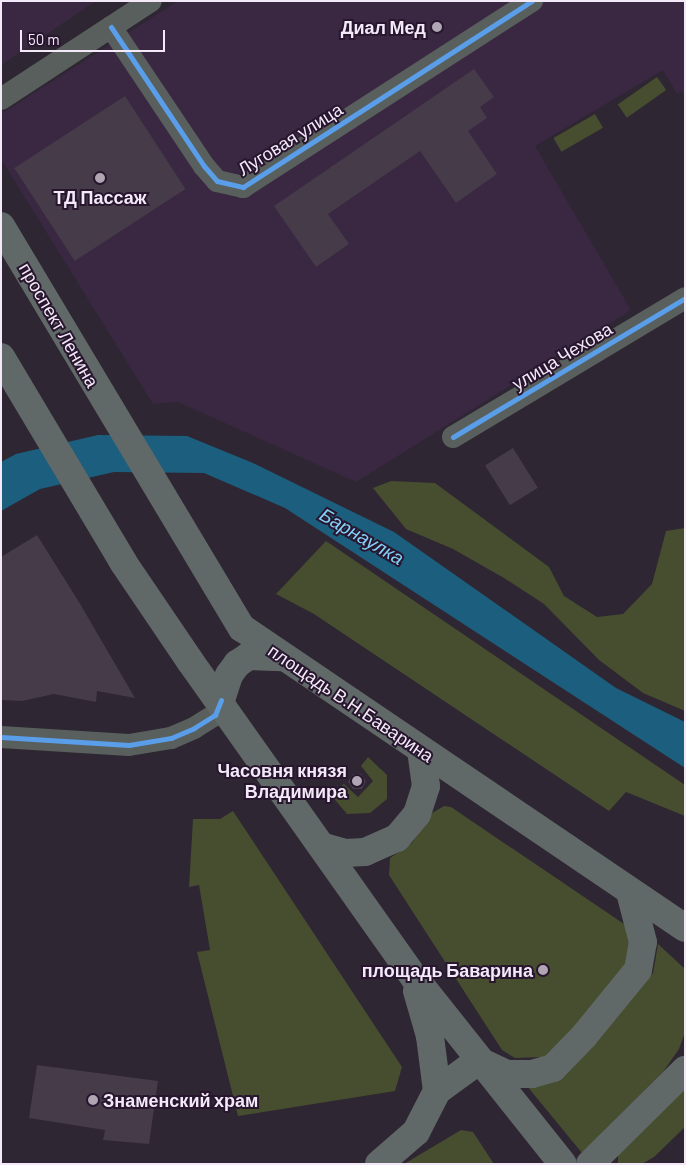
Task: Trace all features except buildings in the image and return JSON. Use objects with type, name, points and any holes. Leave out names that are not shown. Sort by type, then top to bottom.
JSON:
[{"type":"main road","name":"проспект Ленина","points":[[1,226],[101,397]]},
{"type":"main road","points":[[1,357],[30,401],[123,562],[414,977],[478,1060],[563,1164]]},
{"type":"main road","name":"площадь В.Н.Баварина","points":[[101,397],[242,628],[282,657],[685,928]]},
{"type":"main road","points":[[221,700],[236,664],[249,656],[282,657]]},
{"type":"main road","points":[[324,847],[344,853],[364,852],[397,838],[418,814],[426,786],[421,751]]},
{"type":"main road","points":[[478,1060],[508,1074],[532,1074],[553,1068],[584,1036],[638,970],[643,942],[630,892]]},
{"type":"main road","points":[[414,977],[430,1036],[438,1091]]},
{"type":"main road","points":[[380,1164],[416,1132],[438,1091],[478,1060]]},
{"type":"main road","points":[[590,1164],[685,1070]]},
{"type":"street","points":[[1,99],[151,1]]},
{"type":"street","name":"Луговая улица","points":[[111,27],[204,166],[217,181],[243,187],[532,1]]},
{"type":"street","name":"улица Чехова","points":[[453,437],[685,298]]},
{"type":"street","points":[[1,737],[129,745],[171,738],[194,728],[215,714],[221,700]]},
{"type":"shaded area","points":[[1,1],[96,1],[1,65]]},
{"type":"shaded area","points":[[178,1],[685,1],[685,97],[682,91],[677,94],[663,70],[535,146],[631,310],[356,482],[178,402],[153,404],[1,159],[1,114]]},
{"type":"green space","points":[[657,77],[666,90],[627,118],[618,105]]},
{"type":"green space","points":[[595,114],[603,128],[561,152],[553,138]]},
{"type":"green space","points":[[391,481],[435,483],[549,567],[564,596],[597,617],[623,614],[652,584],[666,531],[685,528],[685,711],[643,693],[599,660],[544,604],[504,578],[453,549],[406,529],[373,488]]},
{"type":"green space","points":[[326,541],[685,785],[685,816],[626,792],[609,811],[314,614],[276,594]]},
{"type":"green space","points":[[368,757],[387,775],[387,799],[370,813],[347,814],[330,794],[344,784],[358,797],[373,781],[361,766]]},
{"type":"green space","points":[[444,806],[451,807],[630,928],[632,968],[560,1050],[544,1057],[515,1058],[502,1050],[389,875],[390,858],[412,843],[432,813]]},
{"type":"green space","points":[[233,811],[402,1067],[395,1091],[238,1116],[197,952],[210,950],[199,885],[189,887],[193,819],[220,819]]},
{"type":"green space","points":[[658,944],[685,969],[685,1032],[679,1049],[663,1072],[582,1153],[522,1080],[604,1030],[653,973]]},
{"type":"green space","points":[[685,1087],[685,1127],[654,1157],[642,1164],[618,1164],[618,1154]]},
{"type":"green space","points":[[461,1130],[473,1132],[494,1164],[404,1164]]},
{"type":"water","name":"Барнаулка","points":[[98,435],[187,436],[253,463],[394,532],[616,688],[685,722],[685,768],[285,508],[204,473],[114,472],[40,489],[1,511],[1,462],[16,454]]},
{"type":"cycle path","points":[[111,27],[204,166],[217,181],[243,187],[532,1]]},
{"type":"cycle path","points":[[453,437],[685,298]]},
{"type":"cycle path","points":[[1,737],[129,745],[171,738],[194,728],[215,715],[221,700]]},
{"type":"place","name":"Диал Мед","points":[[437,27]]},
{"type":"place","name":"ТД Пассаж","points":[[100,178]]},
{"type":"place","name":"Часовня князя Владимира","points":[[357,781]]},
{"type":"place","name":"площадь Баварина","points":[[543,970]]},
{"type":"place","name":"Знаменский храм","points":[[93,1100]]}]
